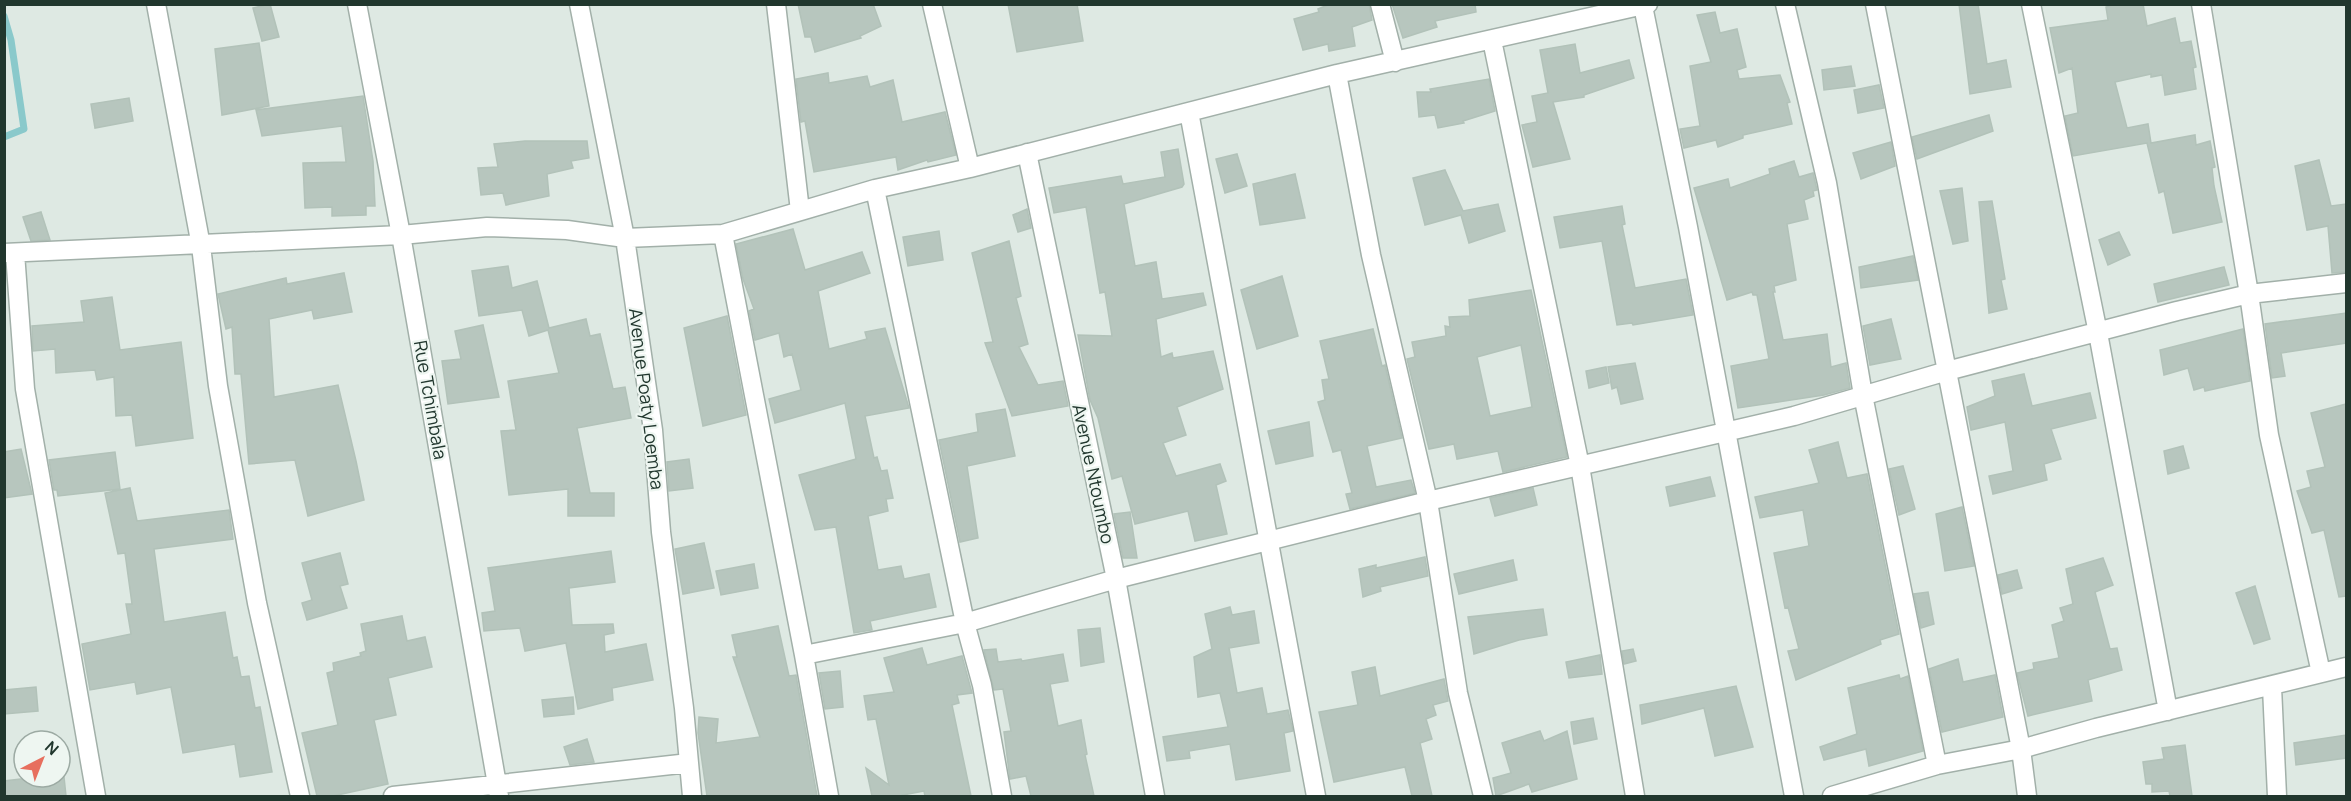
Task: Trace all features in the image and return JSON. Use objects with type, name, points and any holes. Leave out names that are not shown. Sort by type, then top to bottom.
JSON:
[{"type":"street","points":[[156,4],[201,246],[220,397],[257,603],[300,796]]},
{"type":"street","name":"Rue Tchimbala","points":[[357,4],[401,235],[498,790]]},
{"type":"street","name":"Avenue Poaty Loemba","points":[[579,4],[625,238],[655,441],[661,532],[692,796]]},
{"type":"street","points":[[776,4],[800,211]]},
{"type":"street","points":[[932,4],[970,168]]},
{"type":"street","points":[[1380,4],[1395,62]]},
{"type":"street","points":[[1785,4],[1827,183],[1863,395],[1937,765]]},
{"type":"street","points":[[1875,4],[2020,749],[2026,796]]},
{"type":"street","points":[[2031,4],[2098,333],[2168,711]]},
{"type":"street","points":[[2201,4],[2249,294],[2269,435],[2321,673]]},
{"type":"street","points":[[96,796],[25,389],[10,253],[201,246],[401,235],[487,227],[567,230],[625,238],[723,234],[875,189],[970,168],[1337,74],[1492,40],[1564,13],[1646,5],[1794,796]]},
{"type":"street","points":[[1492,40],[1580,466],[1635,796]]},
{"type":"street","points":[[1337,74],[1371,255],[1428,501],[1458,693],[1483,796]]},
{"type":"street","points":[[1189,112],[1316,796]]},
{"type":"street","name":"Avenue Ntoumbo","points":[[1027,153],[1116,579],[1155,796]]},
{"type":"street","points":[[875,189],[965,623],[982,685],[1002,796]]},
{"type":"street","points":[[723,234],[829,796]]},
{"type":"street","points":[[804,655],[965,623],[1116,579],[1428,501],[1794,416],[1947,371],[2177,311],[2249,294],[2346,284]]},
{"type":"street","points":[[1832,796],[1937,765],[2020,749],[2346,667]]},
{"type":"street","points":[[2272,687],[2277,796]]},
{"type":"street","points":[[393,796],[498,790],[689,763]]},
{"type":"building","points":[[270,4],[279,37],[262,41],[253,8]]},
{"type":"building","points":[[798,4],[873,4],[881,26],[860,36],[861,38],[815,52],[811,37],[805,37]]},
{"type":"building","points":[[1008,4],[1077,4],[1083,41],[1017,52]]},
{"type":"building","points":[[1330,4],[1369,4],[1372,20],[1352,27],[1355,46],[1329,51],[1328,44],[1303,50],[1294,19],[1319,12],[1318,9]]},
{"type":"building","points":[[1392,4],[1475,4],[1476,12],[1435,21],[1437,27],[1403,38]]},
{"type":"building","points":[[1959,4],[1978,4],[1987,64],[2006,60],[2011,87],[1970,94]]},
{"type":"building","points":[[2115,4],[2143,4],[2147,26],[2175,18],[2180,43],[2191,41],[2196,67],[2193,68],[2196,89],[2165,95],[2162,75],[2151,77],[2151,74],[2115,82],[2127,128],[2148,124],[2151,143],[2195,135],[2196,145],[2210,141],[2215,167],[2212,168],[2214,186],[2222,222],[2173,233],[2164,191],[2159,193],[2147,143],[2073,156],[2065,116],[2078,113],[2072,68],[2059,73],[2050,28],[2108,20],[2106,7]]},
{"type":"building","points":[[1715,12],[1720,33],[1737,29],[1746,67],[1737,70],[1739,79],[1780,75],[1790,102],[1787,103],[1792,124],[1743,135],[1743,138],[1718,147],[1716,140],[1684,148],[1680,129],[1700,126],[1690,66],[1711,62],[1697,15]]},
{"type":"building","points":[[259,43],[269,106],[222,115],[215,49]]},
{"type":"building","points":[[1575,44],[1580,73],[1629,60],[1634,78],[1584,95],[1584,97],[1553,102],[1570,159],[1533,167],[1522,125],[1537,122],[1532,96],[1548,93],[1540,50]]},
{"type":"building","points":[[1851,66],[1855,86],[1824,90],[1822,70]]},
{"type":"building","points":[[828,73],[829,83],[867,76],[870,87],[893,80],[902,122],[945,112],[956,155],[928,162],[927,160],[898,170],[896,157],[814,172],[805,121],[801,122],[796,79]]},
{"type":"building","points":[[1489,79],[1495,111],[1463,121],[1464,123],[1438,128],[1435,115],[1419,117],[1417,92],[1431,92],[1430,89]]},
{"type":"building","points":[[1879,85],[1884,108],[1858,113],[1854,90]]},
{"type":"building","points":[[363,96],[373,161],[375,206],[366,206],[366,215],[332,216],[332,207],[305,208],[303,163],[346,162],[342,126],[262,136],[256,110]]},
{"type":"building","points":[[129,98],[133,121],[95,128],[91,104]]},
{"type":"building","points":[[1989,115],[1993,131],[1917,159],[1912,137]]},
{"type":"building","points":[[525,141],[587,141],[589,158],[571,161],[573,168],[547,174],[549,196],[506,205],[503,193],[481,195],[478,168],[498,167],[494,144]]},
{"type":"building","points":[[1891,142],[1895,166],[1861,179],[1853,153]]},
{"type":"building","points":[[1178,149],[1184,184],[1182,187],[1124,204],[1135,266],[1156,262],[1162,299],[1203,293],[1206,305],[1156,319],[1161,357],[1172,353],[1173,358],[1213,351],[1223,389],[1177,407],[1186,435],[1163,443],[1176,476],[1220,464],[1226,481],[1216,485],[1227,534],[1195,541],[1188,511],[1135,524],[1122,476],[1112,479],[1098,418],[1090,400],[1078,335],[1112,336],[1105,292],[1100,293],[1086,207],[1054,213],[1049,188],[1121,176],[1123,184],[1165,177],[1161,152]]},
{"type":"building","points":[[1237,154],[1247,186],[1225,193],[1216,159]]},
{"type":"building","points":[[2319,160],[2331,206],[2346,204],[2346,272],[2332,273],[2328,226],[2307,230],[2295,166]]},
{"type":"building","points":[[1794,161],[1799,177],[1813,173],[1817,190],[1813,191],[1814,196],[1804,200],[1808,219],[1787,224],[1796,280],[1774,286],[1775,292],[1773,292],[1783,340],[1827,334],[1831,367],[1846,363],[1850,388],[1824,395],[1738,408],[1731,366],[1769,359],[1757,295],[1753,295],[1752,292],[1727,300],[1694,188],[1728,179],[1730,188],[1770,174],[1769,169]]},
{"type":"building","points":[[1445,170],[1463,211],[1498,204],[1505,231],[1469,243],[1461,215],[1425,225],[1413,178]]},
{"type":"building","points":[[1295,174],[1305,218],[1260,225],[1253,184]]},
{"type":"building","points":[[1962,188],[1968,241],[1953,244],[1940,191]]},
{"type":"building","points":[[1992,201],[2005,279],[2001,280],[2007,309],[1989,313],[1979,202]]},
{"type":"building","points":[[1622,206],[1625,224],[1622,225],[1635,288],[1686,279],[1693,315],[1633,325],[1632,323],[1617,325],[1602,241],[1560,248],[1554,217]]},
{"type":"building","points":[[1027,209],[1031,228],[1018,232],[1013,215]]},
{"type":"building","points":[[41,212],[50,240],[31,241],[23,217]]},
{"type":"building","points":[[793,229],[805,270],[862,252],[870,273],[818,291],[829,349],[867,339],[865,332],[885,328],[909,408],[865,416],[874,458],[877,457],[881,471],[887,470],[893,498],[886,499],[888,511],[868,516],[878,570],[901,566],[904,579],[929,574],[936,607],[870,621],[872,630],[854,633],[836,527],[815,530],[799,475],[856,459],[845,403],[775,423],[769,399],[801,390],[792,354],[784,357],[779,333],[755,340],[749,311],[754,309],[743,279],[736,244]]},
{"type":"building","points":[[939,231],[943,260],[908,266],[903,237]]},
{"type":"building","points":[[2119,232],[2130,255],[2108,265],[2099,240]]},
{"type":"building","points":[[1009,241],[1021,296],[1016,298],[1028,344],[1019,347],[1038,385],[1063,381],[1068,406],[1012,416],[985,343],[993,342],[972,253]]},
{"type":"building","points":[[1913,256],[1918,280],[1861,288],[1859,267]]},
{"type":"building","points":[[508,266],[512,288],[537,281],[549,328],[586,319],[590,336],[600,334],[613,389],[625,387],[631,418],[577,428],[590,493],[614,493],[614,516],[568,516],[568,489],[509,495],[501,431],[516,430],[508,381],[559,373],[548,330],[529,336],[522,310],[479,316],[472,271]]},
{"type":"building","points":[[2224,267],[2229,285],[2158,302],[2154,284]]},
{"type":"building","points":[[344,273],[352,312],[314,319],[312,310],[269,319],[274,397],[338,385],[364,500],[308,516],[295,460],[249,464],[241,374],[235,374],[232,327],[226,329],[218,294],[286,278],[287,284]]},
{"type":"building","points":[[1282,276],[1298,336],[1257,349],[1241,290]]},
{"type":"building","points":[[1531,290],[1567,457],[1503,472],[1498,451],[1457,459],[1454,444],[1429,449],[1407,359],[1415,357],[1412,342],[1446,336],[1445,326],[1450,327],[1449,317],[1470,316],[1469,300]],"holes":[[[1521,345],[1532,407],[1490,416],[1477,357]]]},
{"type":"building","points":[[112,297],[120,350],[181,342],[193,438],[136,446],[132,415],[116,416],[114,377],[97,380],[95,370],[56,373],[55,349],[33,351],[32,326],[84,322],[81,301]]},
{"type":"building","points":[[2346,313],[2346,343],[2281,353],[2285,376],[2272,378],[2265,324]]},
{"type":"building","points":[[727,316],[746,415],[703,426],[684,328]]},
{"type":"building","points":[[1891,319],[1901,359],[1870,365],[1863,326]]},
{"type":"building","points":[[483,325],[499,397],[448,404],[442,361],[461,359],[455,331]]},
{"type":"building","points":[[1373,329],[1382,366],[1385,365],[1402,438],[1367,446],[1376,487],[1411,480],[1415,493],[1350,509],[1346,494],[1352,493],[1341,450],[1333,452],[1318,402],[1325,400],[1322,380],[1329,379],[1320,341]]},
{"type":"building","points":[[2243,329],[2250,381],[2205,391],[2204,387],[2194,390],[2188,368],[2164,375],[2160,350]]},
{"type":"building","points":[[1635,363],[1643,399],[1621,404],[1617,387],[1612,389],[1608,367]]},
{"type":"building","points":[[1606,367],[1609,383],[1589,388],[1586,371]]},
{"type":"building","points":[[2024,374],[2032,406],[2090,393],[2096,418],[2051,429],[2061,459],[2044,464],[2047,480],[1993,494],[1989,476],[2013,471],[2005,422],[1971,430],[1967,407],[1995,396],[1992,381]]},
{"type":"building","points":[[2346,404],[2346,596],[2339,597],[2324,530],[2312,533],[2297,491],[2311,487],[2307,471],[2325,467],[2311,413]]},
{"type":"building","points":[[1005,409],[1015,456],[967,466],[978,538],[960,542],[939,440],[978,432],[976,414]]},
{"type":"building","points":[[1309,422],[1313,456],[1276,464],[1268,431]]},
{"type":"building","points":[[1838,442],[1847,478],[1867,474],[1899,634],[1880,640],[1881,644],[1796,680],[1788,651],[1799,649],[1788,607],[1785,608],[1774,553],[1809,546],[1803,510],[1760,518],[1755,497],[1819,483],[1809,450]]},
{"type":"building","points":[[2183,446],[2189,468],[2168,474],[2164,451]]},
{"type":"building","points":[[21,449],[32,494],[4,498],[4,452]]},
{"type":"building","points":[[115,452],[120,489],[58,496],[57,490],[54,490],[49,460]]},
{"type":"building","points":[[689,459],[693,488],[669,491],[667,462]]},
{"type":"building","points":[[1903,466],[1915,509],[1899,515],[1889,469]]},
{"type":"building","points":[[1710,477],[1715,496],[1670,506],[1666,487]]},
{"type":"building","points":[[130,488],[137,521],[229,510],[233,539],[154,549],[164,622],[225,612],[233,658],[237,657],[241,677],[249,676],[255,708],[260,707],[272,772],[240,777],[235,744],[183,753],[171,687],[137,694],[135,682],[90,690],[82,644],[131,634],[126,604],[132,604],[125,553],[118,554],[105,493]]},
{"type":"building","points":[[1533,488],[1537,505],[1495,516],[1490,498]]},
{"type":"building","points":[[1962,507],[1974,566],[1945,571],[1936,514]]},
{"type":"building","points":[[1130,512],[1137,558],[1123,558],[1114,514]]},
{"type":"building","points":[[704,543],[714,588],[683,594],[675,549]]},
{"type":"building","points":[[611,551],[615,582],[569,588],[572,625],[613,624],[614,633],[604,635],[605,652],[646,644],[653,680],[612,688],[613,700],[578,709],[566,643],[525,651],[520,628],[484,631],[482,613],[495,611],[488,568]]},
{"type":"building","points":[[340,553],[348,584],[340,586],[347,608],[307,620],[302,603],[312,600],[302,563]]},
{"type":"building","points":[[1425,557],[1428,576],[1380,587],[1381,591],[1363,597],[1359,569],[1376,565],[1376,568]]},
{"type":"building","points":[[2103,558],[2113,585],[2095,592],[2110,649],[2117,648],[2122,670],[2088,680],[2092,701],[2028,716],[2017,673],[2034,669],[2033,663],[2059,658],[2052,625],[2064,621],[2060,608],[2073,604],[2066,569]]},
{"type":"building","points":[[1513,560],[1517,580],[1459,594],[1454,574]]},
{"type":"building","points":[[754,564],[758,588],[721,595],[716,571]]},
{"type":"building","points":[[2017,570],[2022,588],[2002,594],[1998,575]]},
{"type":"building","points":[[2255,586],[2270,639],[2254,644],[2236,593]]},
{"type":"building","points":[[1928,592],[1934,624],[1921,628],[1914,594]]},
{"type":"building","points":[[1230,607],[1232,615],[1254,611],[1259,643],[1229,648],[1237,693],[1262,688],[1267,714],[1288,710],[1293,731],[1284,733],[1290,771],[1236,780],[1230,744],[1189,751],[1190,758],[1167,761],[1163,737],[1228,727],[1220,693],[1198,697],[1194,657],[1212,649],[1205,614]]},
{"type":"building","points":[[1543,609],[1547,635],[1519,640],[1474,654],[1468,617]]},
{"type":"building","points":[[402,616],[407,641],[425,637],[432,667],[388,678],[396,715],[374,720],[388,784],[333,796],[317,796],[302,733],[338,725],[327,673],[334,671],[333,663],[361,656],[360,653],[366,651],[361,624]]},
{"type":"building","points":[[778,626],[789,676],[796,675],[817,796],[707,796],[698,733],[699,717],[718,719],[716,743],[760,737],[733,657],[737,657],[732,635]]},
{"type":"building","points":[[1100,628],[1104,662],[1081,666],[1078,630]]},
{"type":"building","points":[[922,648],[927,665],[962,656],[972,693],[957,695],[959,703],[952,705],[971,796],[925,796],[924,791],[903,795],[905,796],[872,796],[866,768],[889,785],[876,719],[868,720],[864,696],[894,692],[884,658]]},
{"type":"building","points":[[996,649],[998,662],[1021,659],[1022,661],[1063,654],[1068,681],[1050,684],[1058,726],[1081,720],[1087,754],[1085,755],[1094,796],[1031,796],[1026,776],[1010,779],[1004,732],[1011,731],[1003,689],[994,690],[984,650]]},
{"type":"building","points":[[1633,649],[1636,661],[1624,664],[1622,651]]},
{"type":"building","points":[[1600,655],[1602,674],[1569,678],[1566,662]]},
{"type":"building","points":[[1958,659],[1963,682],[1995,675],[2003,717],[1942,732],[1929,669]]},
{"type":"building","points":[[1375,667],[1380,696],[1444,679],[1448,701],[1433,705],[1436,715],[1426,719],[1432,739],[1420,743],[1432,796],[1412,796],[1405,767],[1334,782],[1319,712],[1358,705],[1352,672]]},
{"type":"building","points":[[840,671],[843,707],[825,709],[819,673]]},
{"type":"building","points":[[1899,675],[1900,679],[1908,676],[1923,751],[1869,766],[1866,749],[1824,760],[1820,747],[1857,734],[1848,688]]},
{"type":"building","points":[[1736,686],[1753,747],[1715,756],[1704,708],[1642,724],[1640,705]]},
{"type":"building","points":[[36,687],[38,711],[4,714],[4,690]]},
{"type":"building","points":[[573,697],[574,714],[544,717],[542,700]]},
{"type":"building","points":[[1593,718],[1597,739],[1574,744],[1571,722]]},
{"type":"building","points":[[1540,731],[1544,741],[1567,731],[1577,779],[1532,792],[1529,784],[1496,796],[1493,778],[1511,773],[1502,743]]},
{"type":"building","points":[[2346,735],[2346,758],[2296,765],[2294,743]]},
{"type":"building","points":[[587,739],[594,762],[570,765],[564,747]]},
{"type":"building","points":[[2185,745],[2192,796],[2170,796],[2169,791],[2152,792],[2152,784],[2146,784],[2143,762],[2164,759],[2162,748]]},
{"type":"building","points":[[12,780],[12,789],[65,789],[66,796],[4,796],[4,781]]},
{"type":"waterway","points":[[4,16],[11,40],[24,129],[4,137]]}]
